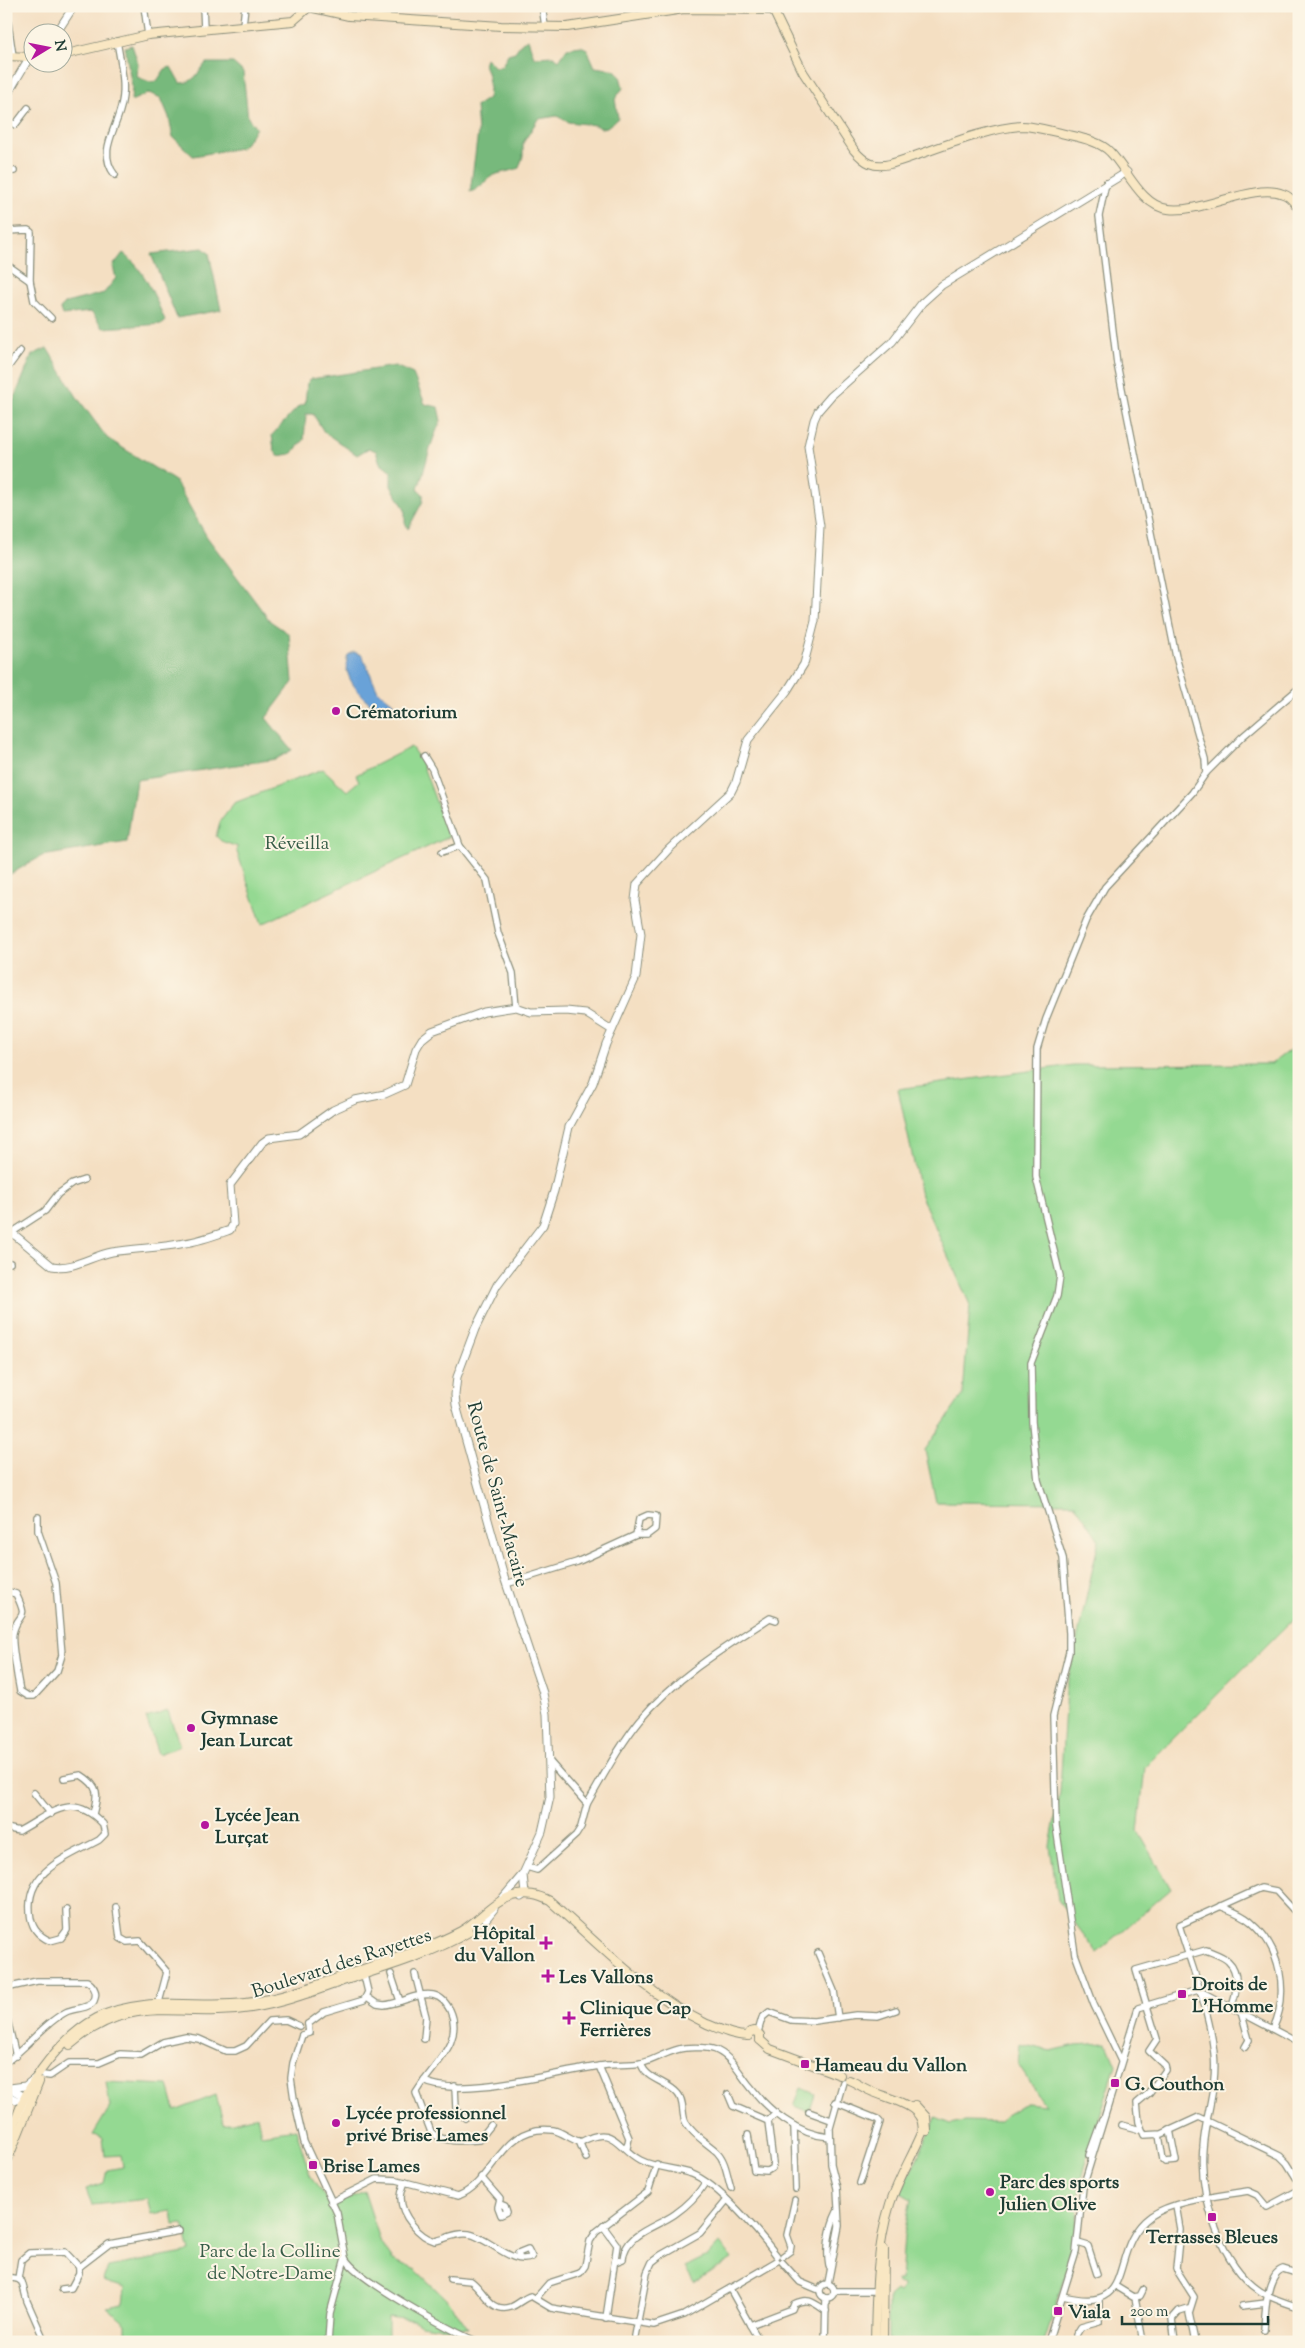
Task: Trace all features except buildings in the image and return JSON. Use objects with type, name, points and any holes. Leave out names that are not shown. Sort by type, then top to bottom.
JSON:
[{"type":"main road","points":[[72,52],[148,35],[292,21],[308,7],[349,16],[501,26],[567,27],[684,10],[774,8],[803,72],[854,150],[871,165],[890,164],[1000,130],[1022,126],[1068,135],[1097,144],[1109,150],[1145,197],[1153,204],[1168,210],[1195,207],[1270,192],[1284,194],[1299,209]]},
{"type":"main road","points":[[523,1895],[542,1897],[560,1910],[656,1994],[682,2010],[720,2030],[748,2036],[752,2043],[760,2040]]},
{"type":"main road","name":"Boulevard des Rayettes","points":[[363,1972],[443,1940],[474,1923],[500,1901],[523,1895]]},
{"type":"main road","name":"Boulevard des Rayettes","points":[[6,2164],[26,2099],[47,2064],[77,2031],[113,2012],[131,2006],[223,2005],[262,2000],[435,1950],[470,1932],[511,1901],[530,1899],[546,1903],[560,1910]]},
{"type":"main road","name":"Boulevard des Rayettes","points":[[26,2099],[43,2075],[72,2044],[94,2028],[118,2016],[158,2006]]},
{"type":"main road","points":[[748,2036],[753,2030],[758,2032],[760,2040],[777,2052],[847,2080],[910,2102],[920,2108],[926,2117],[926,2134],[899,2183],[885,2222],[875,2342]]},
{"type":"main road","name":"Boulevard des Rayettes","points":[[6,2148],[16,2130]]},
{"type":"main road","points":[[879,2291],[883,2342]]},
{"type":"street","points":[[64,22],[74,6]]},
{"type":"street","points":[[144,6],[148,35]]},
{"type":"street","points":[[203,6],[204,29]]},
{"type":"street","points":[[243,25],[245,6]]},
{"type":"street","points":[[542,6],[545,26]]},
{"type":"street","points":[[647,6],[647,15]]},
{"type":"street","points":[[8,23],[10,56]]},
{"type":"street","points":[[115,175],[110,170],[106,150],[123,102],[117,41]]},
{"type":"street","points":[[6,97],[22,72]]},
{"type":"street","points":[[6,119],[15,125],[28,108]]},
{"type":"street","points":[[6,172],[14,171]]},
{"type":"street","name":"Route de Saint-Macaire","points":[[500,1901],[517,1884],[525,1871],[544,1823],[550,1796],[548,1714],[543,1693],[506,1584],[456,1405],[456,1377],[474,1329],[498,1285],[543,1225],[554,1191],[569,1127],[593,1083],[612,1030],[636,977],[640,951],[640,925],[635,900],[637,884],[669,849],[732,792],[748,740],[787,691],[804,664],[815,621],[819,578],[820,521],[808,456],[809,437],[818,411],[838,389],[892,342],[922,302],[942,285],[1106,183],[1127,172]]},
{"type":"street","points":[[1106,183],[1099,216],[1117,364],[1176,656],[1205,759],[1206,773]]},
{"type":"street","points":[[6,232],[28,230],[31,232],[30,281],[34,301],[51,318]]},
{"type":"street","points":[[6,264],[30,281]]},
{"type":"street","points":[[6,370],[20,352]]},
{"type":"street","points":[[1121,2061],[1094,2005],[1078,1964],[1072,1940],[1056,1826],[1052,1723],[1058,1689],[1069,1652],[1069,1633],[1064,1558],[1038,1480],[1032,1422],[1031,1363],[1057,1296],[1060,1276],[1036,1177],[1036,1049],[1046,1019],[1094,903],[1110,880],[1192,793],[1206,773],[1242,737],[1299,688]]},
{"type":"street","points":[[424,756],[432,769],[460,846],[487,880],[498,933],[513,973],[516,1007]]},
{"type":"street","points":[[442,852],[460,846]]},
{"type":"street","points":[[84,1180],[72,1184],[58,1194],[46,1211],[11,1234],[52,1266],[69,1266],[110,1252],[187,1243],[230,1230],[233,1224],[230,1185],[262,1143],[277,1136],[299,1134],[333,1110],[348,1103],[385,1094],[405,1085],[416,1049],[422,1039],[432,1031],[484,1012],[516,1007],[531,1012],[566,1011],[586,1013],[612,1030]]},
{"type":"street","points":[[6,1591],[16,1594],[23,1609],[22,1616],[13,1634],[20,1691],[28,1696],[34,1696],[58,1671],[62,1655],[56,1583],[38,1531],[38,1516]]},
{"type":"street","points":[[506,1584],[577,1562],[636,1535]]},
{"type":"street","points":[[525,1871],[537,1870],[576,1835],[581,1826],[587,1804],[617,1750],[641,1719],[666,1693],[755,1627],[770,1618],[776,1620]]},
{"type":"street","points":[[550,1762],[587,1804]]},
{"type":"street","points":[[64,1778],[82,1775],[93,1782],[97,1790],[92,1814]]},
{"type":"street","points":[[34,1793],[51,1814]]},
{"type":"street","points":[[6,1828],[19,1831],[65,1806],[82,1807],[103,1824],[105,1834],[99,1840],[51,1866],[40,1874],[33,1887],[29,1903],[30,1922],[39,1935],[50,1941],[61,1938],[67,1930],[66,1910]]},
{"type":"street","name":"Route de Saint-Macaire","points":[[523,1895],[525,1871]]},
{"type":"street","points":[[517,1884],[523,1895]]},
{"type":"street","points":[[1299,1916],[1284,1898],[1269,1888],[1261,1888],[1179,1925],[1214,2054],[1214,2078],[1203,2148],[1208,2198],[1216,2230],[1225,2250],[1244,2276],[1267,2296],[1299,2307]]},
{"type":"street","points":[[486,1919],[502,1903],[523,1895],[535,1897],[546,1903]]},
{"type":"street","points":[[1220,1906],[1251,1922],[1272,1948],[1281,1977],[1282,1990],[1278,2018],[1273,2029]]},
{"type":"street","points":[[116,1907],[120,1938],[127,1942],[140,1941],[167,1972],[158,2006]]},
{"type":"street","points":[[1143,2133],[1137,2103],[1149,2093],[1166,2070],[1162,2062],[1149,2051],[1157,2039],[1136,1970],[1206,1950],[1227,1960],[1231,1966],[1238,1991],[1231,2006]]},
{"type":"street","points":[[818,1954],[823,1961],[834,1991],[838,2018]]},
{"type":"street","points":[[363,1972],[367,1985],[367,1997]]},
{"type":"street","points":[[391,1974],[400,2001]]},
{"type":"street","points":[[415,1974],[426,2017],[424,2039]]},
{"type":"street","points":[[6,1988],[38,1981],[88,1981],[96,1993],[94,2001],[89,2006],[66,2012],[16,2056],[6,2062]]},
{"type":"street","points":[[1048,2342],[1078,2243],[1082,2195],[1088,2167],[1138,2008],[1198,1990],[1299,2043]]},
{"type":"street","points":[[367,1997],[377,2004],[389,2005],[432,1994],[441,1998],[454,2019],[454,2036],[424,2081],[417,2088],[416,2093],[431,2132],[435,2137],[464,2142],[483,2138],[491,2125]]},
{"type":"street","points":[[43,2075],[50,2076],[69,2063],[99,2063],[120,2054],[142,2055],[163,2042],[186,2037],[199,2039],[226,2051],[235,2050],[246,2046],[269,2021],[280,2019],[299,2026],[308,2024],[324,2012],[358,2003],[367,1997]]},
{"type":"street","points":[[758,2032],[762,2018],[769,2012],[799,2021],[856,2015],[878,2016],[896,2010]]},
{"type":"street","points":[[1242,2012],[1249,2040],[1245,2047]]},
{"type":"street","points":[[6,2015],[16,2056]]},
{"type":"street","points":[[302,2035],[309,2033],[308,2024]]},
{"type":"street","points":[[299,2026],[298,2032],[302,2035]]},
{"type":"street","points":[[7,2090],[25,2086],[33,2081],[51,2054],[77,2031]]},
{"type":"street","points":[[302,2035],[293,2063],[291,2078],[294,2099],[304,2142],[341,2226],[345,2258],[330,2314],[328,2342]]},
{"type":"street","points":[[424,2081],[434,2086],[474,2086],[511,2082],[599,2066],[641,2063],[684,2048],[716,2050],[729,2059],[750,2087],[776,2113],[794,2126],[822,2137],[830,2137]]},
{"type":"street","points":[[641,2063],[645,2072],[672,2087],[680,2095],[685,2122],[694,2134],[717,2153],[723,2162],[731,2188]]},
{"type":"street","points":[[599,2066],[629,2138],[627,2148]]},
{"type":"street","points":[[828,2283],[839,2226],[837,2188],[831,2164],[831,2120],[836,2102],[847,2080]]},
{"type":"street","points":[[455,2086],[456,2109],[466,2118]]},
{"type":"street","points":[[7,2090],[26,2099]]},
{"type":"street","points":[[728,2094],[733,2106],[768,2121]]},
{"type":"street","points":[[836,2102],[880,2122],[860,2183]]},
{"type":"street","points":[[6,2105],[16,2130]]},
{"type":"street","points":[[809,2112],[831,2120]]},
{"type":"street","points":[[768,2121],[776,2113]]},
{"type":"street","points":[[1122,2125],[1143,2133],[1159,2135],[1199,2117],[1280,2156],[1287,2163],[1299,2182]]},
{"type":"street","points":[[748,2135],[754,2170],[767,2171],[772,2168],[768,2121]]},
{"type":"street","points":[[794,2126],[796,2189]]},
{"type":"street","points":[[1159,2135],[1163,2160],[1166,2162],[1176,2161],[1170,2130]]},
{"type":"street","points":[[331,2202],[377,2179],[405,2182],[455,2197],[472,2188],[501,2151],[526,2134],[534,2131],[556,2131],[578,2142],[586,2158]]},
{"type":"street","points":[[578,2142],[594,2136],[612,2137],[638,2159],[694,2175],[727,2200],[800,2282],[819,2290],[822,2297],[826,2298],[831,2297],[834,2291],[832,2285],[828,2283]]},
{"type":"street","points":[[536,2298],[549,2283],[580,2273],[585,2266],[590,2241],[603,2226],[648,2192],[657,2164]]},
{"type":"street","points":[[481,2177],[496,2192],[500,2199],[500,2204]]},
{"type":"street","points":[[405,2182],[401,2196],[404,2209],[424,2236],[435,2241],[463,2233],[476,2236],[504,2254],[519,2256]]},
{"type":"street","points":[[614,2262],[622,2261],[624,2250],[629,2242],[695,2199],[705,2182]]},
{"type":"street","points":[[1063,2296],[1084,2301],[1098,2299],[1115,2286],[1122,2270],[1125,2252],[1137,2228],[1153,2215],[1176,2206],[1248,2191],[1257,2195],[1267,2207],[1299,2190]]},
{"type":"street","points":[[635,2336],[647,2272],[652,2262],[661,2255],[700,2234],[727,2200]]},
{"type":"street","points":[[450,2279],[471,2281],[492,2305],[499,2308],[509,2308],[531,2296],[551,2308],[637,2324],[654,2325],[684,2315],[730,2289],[790,2251],[791,2246],[787,2235],[795,2200]]},
{"type":"street","points":[[1176,2206],[1180,2229],[1176,2269],[1194,2297],[1189,2308],[1195,2342]]},
{"type":"street","points":[[603,2226],[617,2245],[606,2318]]},
{"type":"street","points":[[79,2267],[110,2244],[178,2231]]},
{"type":"street","points":[[1078,2243],[1088,2246],[1097,2274]]},
{"type":"street","points":[[18,2279],[21,2260],[29,2253],[65,2252],[79,2267],[80,2273],[70,2288],[62,2289]]},
{"type":"street","points":[[345,2258],[354,2270],[410,2306],[450,2330],[478,2342]]},
{"type":"street","points":[[1264,2330],[1267,2296],[1279,2270],[1283,2269],[1299,2274]]},
{"type":"street","points":[[6,2277],[18,2279],[22,2282],[27,2301],[45,2342]]},
{"type":"street","points":[[819,2290],[823,2284],[828,2283]]},
{"type":"street","points":[[1115,2286],[1135,2297],[1140,2296],[1143,2290]]},
{"type":"street","points":[[730,2289],[760,2342]]},
{"type":"street","points":[[834,2291],[879,2291]]},
{"type":"street","points":[[1135,2297],[1143,2342]]},
{"type":"street","points":[[825,2342],[826,2298]]},
{"type":"street","points":[[750,2324],[792,2309],[794,2304],[803,2299],[809,2299],[826,2311]]},
{"type":"street","points":[[1076,2342],[1076,2335],[1081,2327],[1099,2322],[1098,2299]]},
{"type":"street","points":[[1242,2306],[1266,2303]]},
{"type":"street","points":[[1175,2342],[1172,2319],[1179,2311],[1189,2308]]},
{"type":"green space","points":[[528,39],[534,57],[554,56],[559,60],[567,48],[581,46],[587,49],[595,67],[615,70],[620,76],[623,88],[615,99],[618,118],[607,127],[601,128],[595,125],[568,122],[557,116],[538,119],[523,143],[523,156],[519,168],[492,176],[470,192],[478,133],[476,106],[488,98],[489,94],[488,77],[484,65],[486,58],[495,67],[502,66],[508,54],[515,52],[522,42]]},
{"type":"green space","points":[[132,45],[138,63],[137,77],[150,82],[157,81],[165,69],[171,67],[180,83],[185,83],[192,80],[206,63],[233,63],[243,72],[248,118],[256,128],[245,144],[240,148],[193,156],[173,137],[169,117],[161,98],[149,93],[131,101],[132,87],[125,47]]},
{"type":"green space","points":[[203,248],[209,253],[221,310],[177,318],[151,254]]},
{"type":"green space","points":[[123,253],[131,259],[143,275],[165,320],[163,324],[103,328],[91,312],[62,315],[60,309],[66,303],[104,293],[116,278],[113,266]]},
{"type":"green space","points":[[47,348],[77,397],[107,438],[175,481],[207,537],[270,621],[289,634],[293,682],[266,718],[292,750],[276,759],[136,780],[127,842],[42,856],[7,876],[6,419],[32,355]]},
{"type":"green space","points":[[395,366],[413,374],[425,404],[438,407],[441,421],[418,489],[423,494],[423,501],[408,529],[405,522],[405,509],[391,486],[391,472],[380,463],[376,451],[369,448],[357,455],[324,432],[313,414],[306,414],[304,440],[291,454],[278,456],[274,450],[272,435],[299,406],[305,404],[307,383],[311,379]]},
{"type":"green space","name":"Réveilla","points":[[411,747],[421,761],[449,837],[262,924],[236,849],[238,847],[221,841],[216,836],[220,822],[234,803],[323,769],[347,791],[359,781],[356,775]]},
{"type":"green space","points":[[1299,1043],[1299,1618],[1289,1623],[1145,1767],[1138,1831],[1171,1889],[1097,1953],[1058,1900],[1050,1846],[1060,1792],[1066,1689],[1099,1540],[1074,1503],[936,1502],[925,1450],[963,1395],[970,1305],[921,1196],[898,1089],[1073,1065],[1271,1064]]},
{"type":"green space","points":[[168,1711],[180,1746],[158,1754],[146,1718]]},
{"type":"green space","name":"Parc des sports Julien Olive","points":[[1107,2043],[1116,2065],[1090,2147],[1080,2188],[1074,2250],[1044,2342],[888,2342],[888,2297],[895,2291],[898,2293],[903,2287],[897,2281],[901,2281],[904,2235],[911,2199],[901,2193],[936,2118],[950,2124],[964,2121],[1000,2122],[1008,2114],[1026,2103],[1045,2105],[1018,2065],[1020,2044],[1051,2051],[1076,2045]]},
{"type":"green space","name":"Parc de la Colline de Notre-Dame","points":[[106,2082],[168,2085],[175,2111],[216,2095],[224,2124],[257,2116],[261,2134],[296,2129],[310,2175],[331,2206],[364,2191],[381,2243],[393,2260],[416,2270],[451,2304],[468,2328],[435,2327],[421,2325],[413,2320],[388,2317],[388,2342],[126,2342],[126,2324],[106,2307],[123,2304],[125,2288],[103,2281],[108,2267],[190,2252],[183,2224],[174,2225],[172,2211],[151,2214],[147,2199],[92,2205],[86,2189],[104,2183],[107,2170],[123,2167],[121,2155],[105,2156],[103,2138],[93,2135],[110,2107]]},
{"type":"green space","points":[[801,2088],[815,2094],[809,2112],[794,2106]]},
{"type":"green space","points":[[720,2243],[732,2259],[694,2283],[685,2267],[709,2255]]},
{"type":"water","points":[[354,652],[362,655],[378,691],[393,703],[394,707],[390,712],[384,712],[378,706],[375,708],[353,684],[347,671],[347,663],[348,655]]},
{"type":"place","name":"Crématorium","points":[[336,711]]},
{"type":"place","name":"Gymnase Jean Lurcat","points":[[191,1728]]},
{"type":"place","name":"Lycée Jean Lurçat","points":[[205,1825]]},
{"type":"place","name":"Hôpital du Vallon","points":[[546,1943]]},
{"type":"place","name":"Les Vallons","points":[[548,1976]]},
{"type":"place","name":"Droits de L’Homme","points":[[1182,1994]]},
{"type":"place","name":"Clinique Cap Ferrières","points":[[569,2018]]},
{"type":"place","name":"Hameau du Vallon","points":[[805,2064]]},
{"type":"place","name":"G. Couthon","points":[[1115,2083]]},
{"type":"place","name":"Lycée professionnel privé Brise Lames","points":[[336,2123]]},
{"type":"place","name":"Brise Lames","points":[[313,2165]]},
{"type":"place","name":"Parc des sports Julien Olive","points":[[990,2192]]},
{"type":"place","name":"Terrasses Bleues","points":[[1212,2217]]},
{"type":"place","name":"Viala","points":[[1058,2311]]}]
